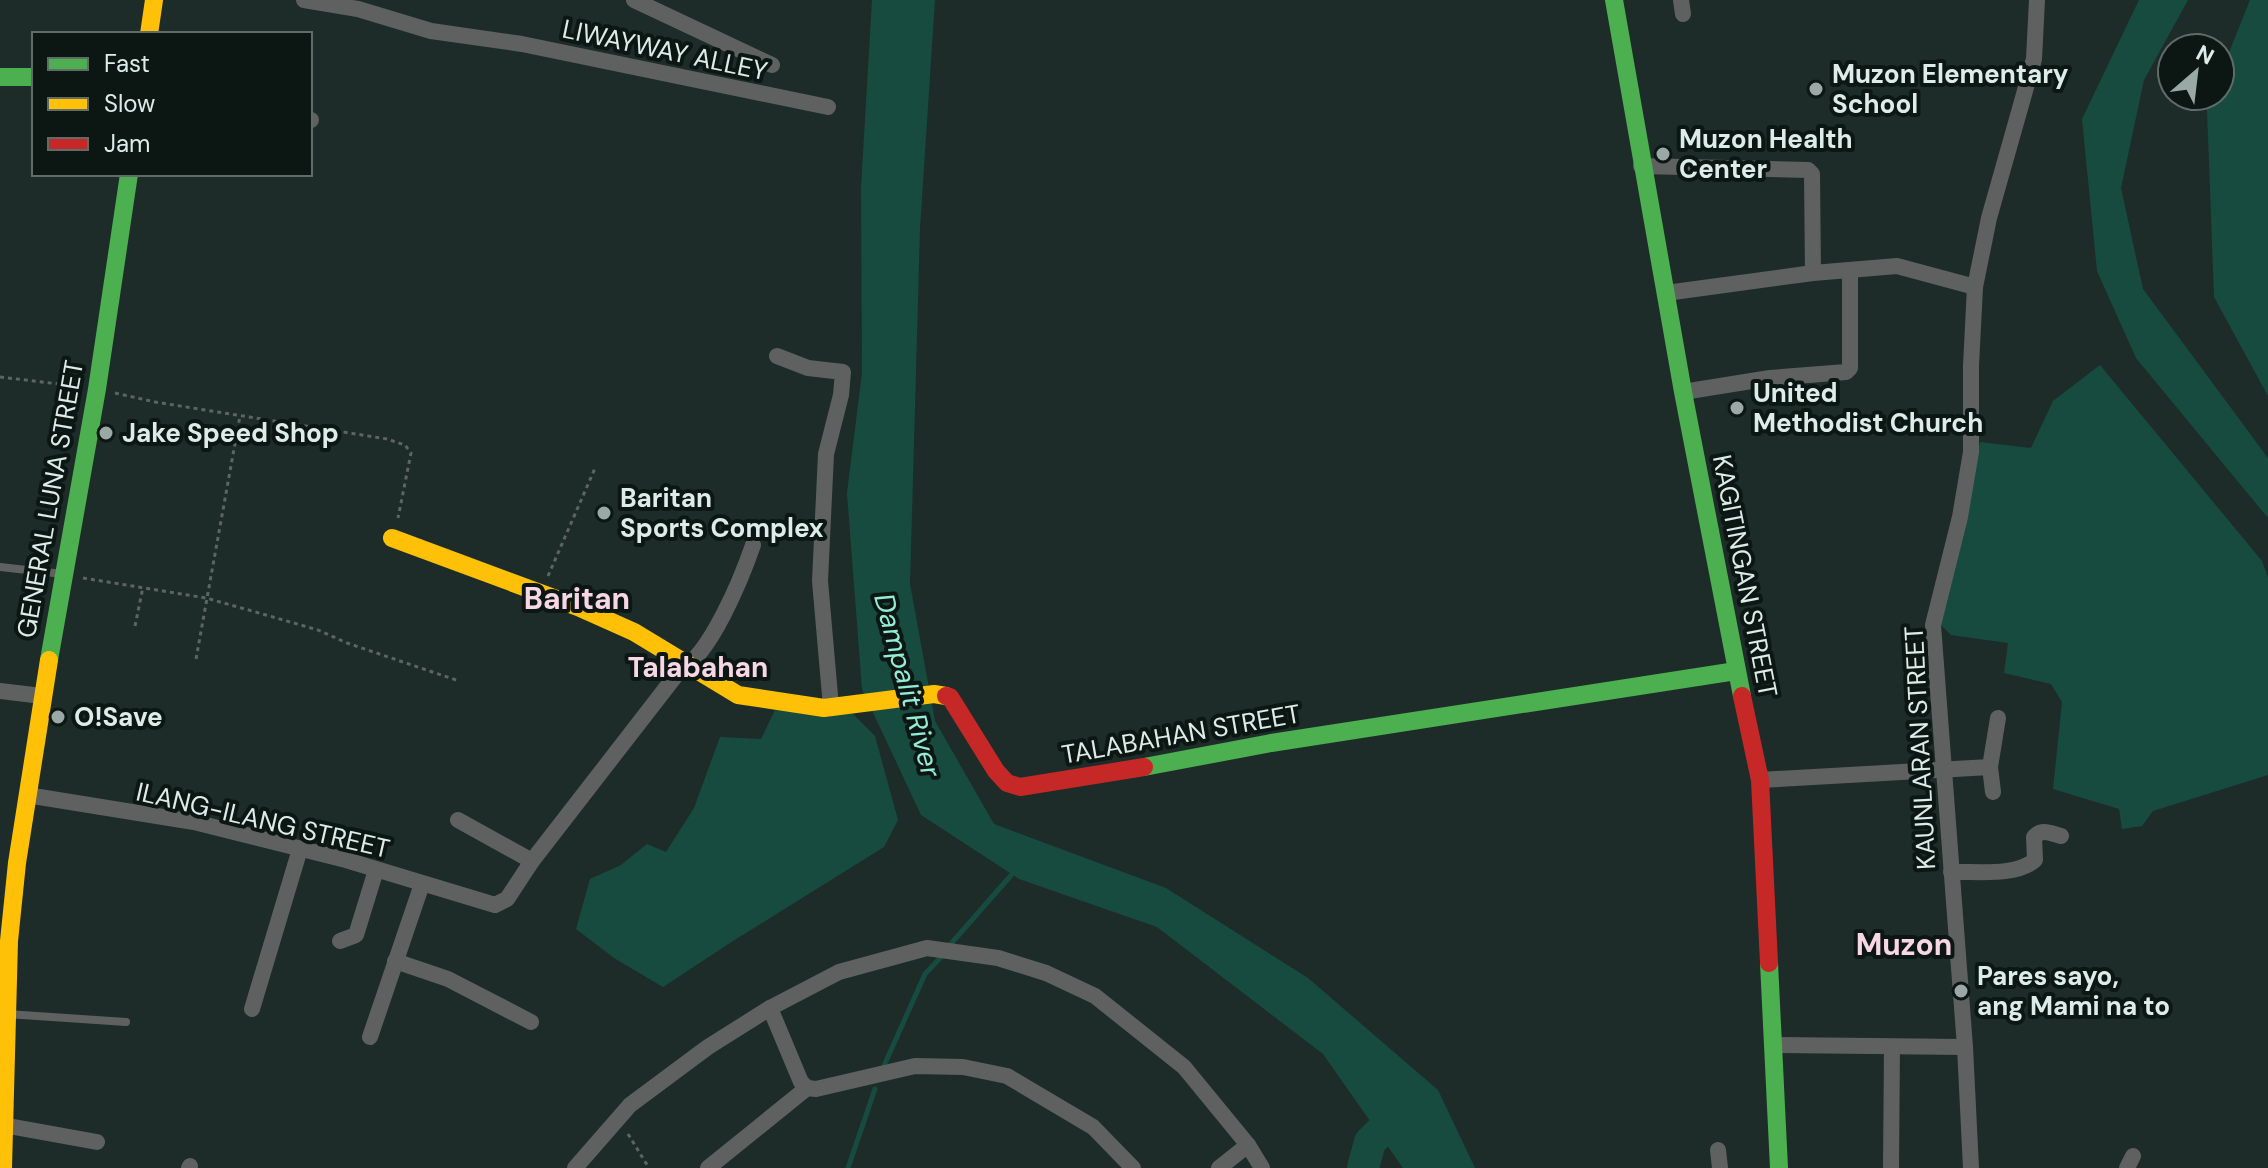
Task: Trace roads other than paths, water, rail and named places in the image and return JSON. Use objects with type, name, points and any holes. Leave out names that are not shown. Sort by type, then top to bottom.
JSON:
[{"type":"street","points":[[149,32],[154,0]]},
{"type":"street","name":"LIWAYWAY ALLEY","points":[[304,0],[358,9],[431,31],[522,44],[828,107]]},
{"type":"street","points":[[634,0],[772,65]]},
{"type":"street","name":"KAGITINGAN STREET","points":[[1614,0],[1683,392],[1760,780],[1779,1168]]},
{"type":"street","name":"KAUNLARAN STREET","points":[[1971,1168],[1965,1047],[1933,625],[1960,517],[1971,452],[1975,287],[1989,218],[2034,59],[2037,0]]},
{"type":"street","points":[[0,77],[32,77]]},
{"type":"street","points":[[1641,166],[1808,170],[1812,174],[1813,273]]},
{"type":"street","name":"GENERAL LUNA STREET","points":[[3,1168],[4,941],[9,862],[27,795],[97,389],[129,176]]},
{"type":"street","points":[[1666,293],[1813,273],[1897,266],[1975,287]]},
{"type":"street","points":[[1683,392],[1770,378],[1839,375],[1846,372],[1850,368],[1850,271]]},
{"type":"street","points":[[777,356],[808,368],[843,372],[841,395],[826,454],[820,581],[831,707]]},
{"type":"street","name":"TALABAHAN STREET","points":[[392,538],[541,592],[634,632],[738,695],[831,707],[928,694],[950,697],[996,771],[1007,783],[1020,787],[1069,781],[1271,743],[1736,671]]},
{"type":"street","points":[[458,820],[532,861],[680,670],[694,662],[739,586],[753,545]]},
{"type":"street","points":[[0,691],[42,696]]},
{"type":"street","points":[[1993,792],[1990,767],[1998,718]]},
{"type":"street","points":[[1760,780],[1990,767]]},
{"type":"street","name":"ILANG-ILANG STREET","points":[[27,795],[194,822],[376,870],[485,904],[495,905],[507,899],[532,861]]},
{"type":"street","points":[[1951,872],[2013,870],[2028,866],[2035,860],[2034,837],[2038,833],[2044,831],[2061,836]]},
{"type":"street","points":[[252,1009],[300,849]]},
{"type":"street","points":[[340,941],[356,935],[376,870]]},
{"type":"street","points":[[370,1037],[422,884]]},
{"type":"street","points":[[575,1168],[630,1105],[708,1047],[770,1008],[839,972],[927,948],[998,958],[1046,973],[1095,996],[1184,1067],[1248,1145],[1262,1168]]},
{"type":"street","points":[[395,961],[448,979],[531,1022]]},
{"type":"street","points":[[770,1008],[801,1082],[807,1088],[816,1089],[915,1066],[963,1067],[1007,1076],[1093,1127],[1133,1168]]},
{"type":"street","points":[[1775,1045],[1965,1047]]},
{"type":"street","points":[[1891,1168],[1892,1047]]},
{"type":"street","points":[[708,1168],[807,1088]]},
{"type":"street","points":[[3,1125],[97,1142]]},
{"type":"street","points":[[1219,1168],[1248,1145]]},
{"type":"street","points":[[1718,1150],[1720,1168]]},
{"type":"lane","points":[[0,567],[64,575]]},
{"type":"lane","points":[[6,1014],[126,1022]]},
{"type":"water","name":"Dampalit River","points":[[872,0],[935,0],[920,228],[910,584],[935,721],[994,824],[1166,888],[1308,978],[1438,1090],[1475,1168],[1403,1168],[1323,1054],[1157,927],[1019,879],[921,815],[862,689],[847,493],[862,373],[861,188]]},
{"type":"water","points":[[2139,0],[2188,0],[2170,32],[2156,32],[2156,58],[2144,80],[2121,188],[2143,289],[2268,458],[2268,518],[2136,358],[2097,271],[2082,119]]},
{"type":"water","points":[[2250,0],[2268,0],[2268,396],[2214,297],[2207,112],[2236,112],[2236,35]]},
{"type":"water","points":[[2100,365],[2262,561],[2268,577],[2268,775],[2153,811],[2142,826],[2122,829],[2119,809],[2053,789],[2062,702],[2051,684],[2004,673],[2008,643],[1951,635],[1938,622],[1980,442],[2031,448],[2053,401]]},
{"type":"water","points":[[775,710],[853,714],[875,736],[898,820],[884,847],[663,987],[614,958],[576,929],[590,879],[621,865],[647,844],[666,852],[694,808],[720,737],[761,739]]},
{"type":"waterway","points":[[949,946],[1014,872]]},
{"type":"waterway","points":[[883,1068],[925,974],[942,956]]},
{"type":"waterway","points":[[848,1168],[875,1089]]},
{"type":"waterway","points":[[1363,1168],[1370,1142],[1391,1121]]},
{"type":"place","name":"Muzon Elementary School","points":[[1816,89]]},
{"type":"place","name":"Muzon Health Center","points":[[1663,154]]},
{"type":"place","name":"United Methodist Church","points":[[1737,408]]},
{"type":"place","name":"Jake Speed Shop","points":[[106,433]]},
{"type":"place","name":"Baritan Sports Complex","points":[[604,513]]},
{"type":"place","name":"O!Save","points":[[58,717]]},
{"type":"place","name":"Pares sayo, ang Mami na to","points":[[1961,991]]},
{"type":"district","name":"Baritan","points":[[577,599]]},
{"type":"district","name":"Talabahan","points":[[698,667]]},
{"type":"district","name":"Muzon","points":[[1904,945]]}]
